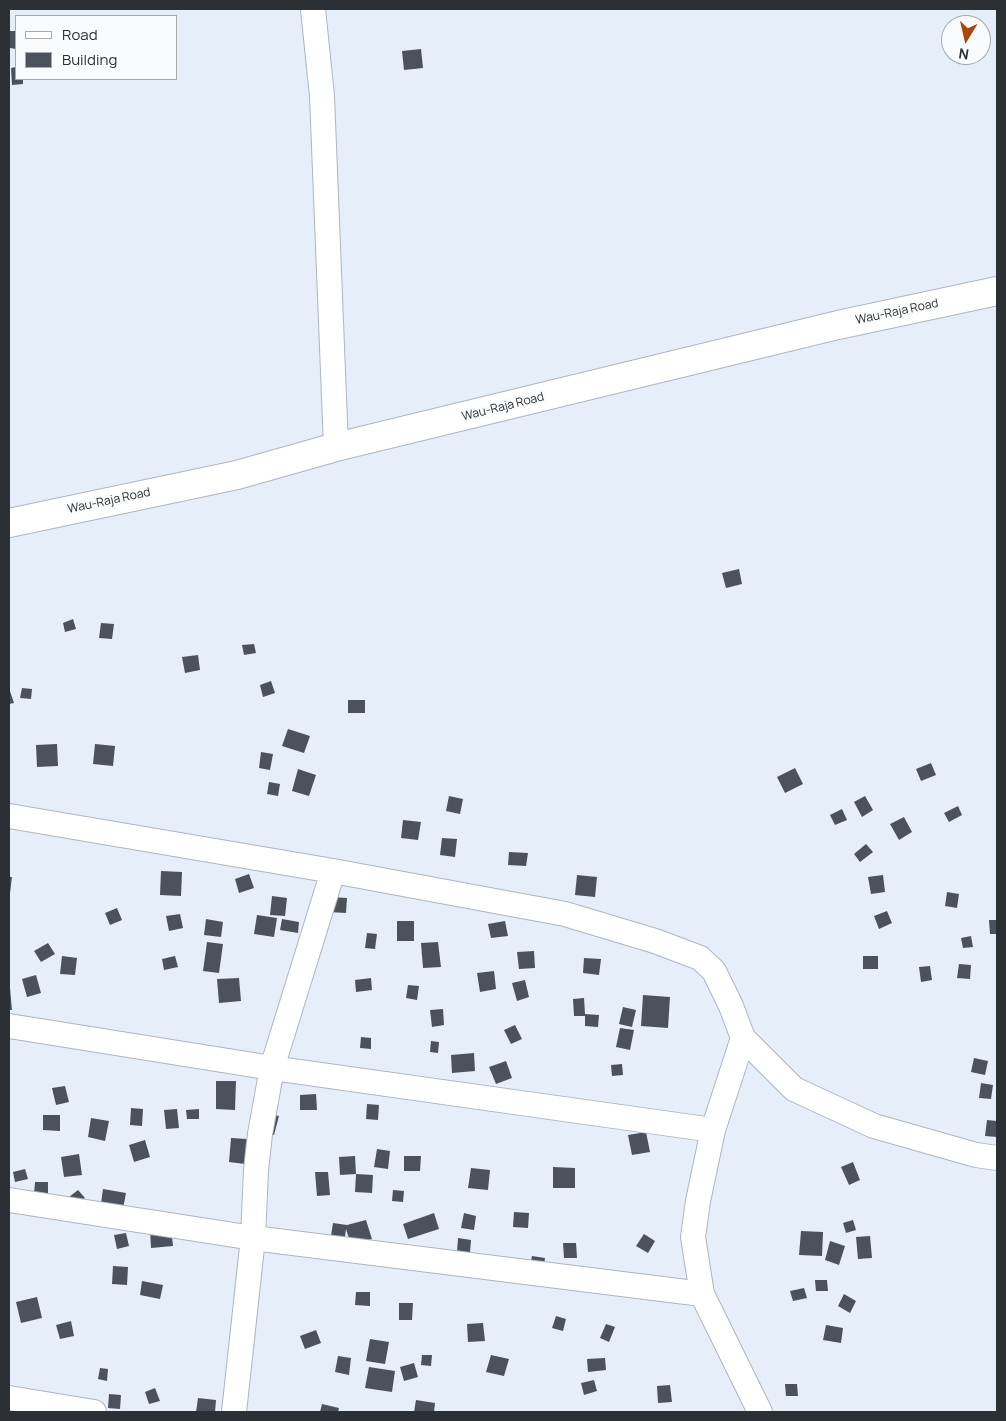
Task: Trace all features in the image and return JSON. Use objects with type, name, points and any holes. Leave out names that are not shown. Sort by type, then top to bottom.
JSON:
[{"type":"main road","name":"Wau-Raja Road","points":[[9,523],[237,475],[336,447],[838,325],[997,291]]},
{"type":"street","points":[[313,9],[322,96],[336,447]]},
{"type":"street","points":[[9,816],[334,871],[565,914],[655,941],[700,958],[714,972],[731,1006],[743,1038],[794,1089],[874,1126],[976,1155],[997,1158]]},
{"type":"street","points":[[234,1412],[253,1238],[256,1170],[260,1134],[272,1068],[334,871]]},
{"type":"street","points":[[9,1026],[272,1068],[713,1130]]},
{"type":"street","points":[[743,1038],[713,1130],[698,1201],[693,1237],[702,1294],[760,1412]]},
{"type":"street","points":[[9,1200],[253,1238],[702,1294]]},
{"type":"street","points":[[9,1398],[94,1412]]},
{"type":"building","points":[[10,31],[15,31],[15,49],[10,48]]},
{"type":"building","points":[[421,49],[423,68],[404,70],[402,51]]},
{"type":"building","points":[[15,67],[15,80],[23,80],[23,84],[12,85],[11,68]]},
{"type":"building","points":[[739,569],[742,584],[726,588],[722,573]]},
{"type":"building","points":[[73,619],[76,629],[65,632],[63,623]]},
{"type":"building","points":[[101,623],[114,624],[112,639],[99,638]]},
{"type":"building","points":[[254,644],[256,653],[244,655],[242,645]]},
{"type":"building","points":[[198,655],[200,670],[185,673],[182,657]]},
{"type":"building","points":[[271,681],[275,693],[263,697],[260,685]]},
{"type":"building","points":[[9,688],[14,703],[9,704]]},
{"type":"building","points":[[22,688],[32,689],[31,699],[20,698]]},
{"type":"building","points":[[348,700],[365,700],[365,713],[348,713]]},
{"type":"building","points":[[288,729],[310,736],[304,753],[282,746]]},
{"type":"building","points":[[57,744],[58,766],[37,767],[36,745]]},
{"type":"building","points":[[95,744],[115,746],[113,766],[93,764]]},
{"type":"building","points":[[261,752],[273,754],[270,770],[259,768]]},
{"type":"building","points":[[931,763],[936,775],[921,781],[916,769]]},
{"type":"building","points":[[795,768],[803,784],[785,793],[777,777]]},
{"type":"building","points":[[298,769],[316,775],[309,796],[292,791]]},
{"type":"building","points":[[269,782],[280,784],[278,796],[267,794]]},
{"type":"building","points":[[449,796],[463,799],[460,814],[446,811]]},
{"type":"building","points":[[865,796],[873,810],[862,817],[854,802]]},
{"type":"building","points":[[958,806],[962,815],[949,822],[944,813]]},
{"type":"building","points":[[842,809],[847,820],[835,825],[830,815]]},
{"type":"building","points":[[904,817],[912,832],[899,840],[890,824]]},
{"type":"building","points":[[403,820],[421,822],[418,840],[401,838]]},
{"type":"building","points":[[442,838],[457,839],[455,857],[440,855]]},
{"type":"building","points":[[866,844],[873,852],[860,862],[854,854]]},
{"type":"building","points":[[509,852],[528,853],[526,866],[508,865]]},
{"type":"building","points":[[161,871],[182,872],[181,896],[160,895]]},
{"type":"building","points":[[249,874],[254,888],[239,893],[235,879]]},
{"type":"building","points":[[577,875],[597,877],[595,897],[575,895]]},
{"type":"building","points":[[883,875],[885,892],[871,894],[868,877]]},
{"type":"building","points":[[9,877],[12,877],[10,893],[9,893]]},
{"type":"building","points":[[947,892],[959,894],[957,908],[945,906]]},
{"type":"building","points":[[272,896],[287,898],[285,916],[270,915]]},
{"type":"building","points":[[329,897],[347,898],[346,913],[328,912]]},
{"type":"building","points":[[117,908],[122,920],[110,925],[105,913]]},
{"type":"building","points":[[887,911],[892,923],[879,929],[874,916]]},
{"type":"building","points":[[180,914],[183,928],[169,931],[166,916]]},
{"type":"building","points":[[257,915],[277,918],[274,937],[254,934]]},
{"type":"building","points":[[206,919],[223,922],[221,937],[204,935]]},
{"type":"building","points":[[282,919],[299,922],[298,933],[280,930]]},
{"type":"building","points":[[989,920],[997,920],[997,934],[990,934]]},
{"type":"building","points":[[397,921],[414,921],[414,941],[397,941]]},
{"type":"building","points":[[505,921],[508,936],[491,938],[488,924]]},
{"type":"building","points":[[367,933],[377,934],[375,949],[365,948]]},
{"type":"building","points":[[971,936],[973,947],[963,948],[961,938]]},
{"type":"building","points":[[207,942],[223,944],[219,973],[203,971]]},
{"type":"building","points":[[438,942],[441,967],[423,968],[421,943]]},
{"type":"building","points":[[48,943],[55,954],[41,962],[34,951]]},
{"type":"building","points":[[534,951],[535,968],[519,969],[517,952]]},
{"type":"building","points":[[62,956],[77,958],[75,975],[60,974]]},
{"type":"building","points":[[175,956],[178,967],[164,970],[162,959]]},
{"type":"building","points":[[863,956],[878,956],[878,969],[863,969]]},
{"type":"building","points":[[584,958],[601,959],[599,975],[583,973]]},
{"type":"building","points":[[959,964],[971,965],[970,979],[957,978]]},
{"type":"building","points":[[930,966],[932,980],[921,982],[919,967]]},
{"type":"building","points":[[494,971],[496,989],[480,992],[477,973]]},
{"type":"building","points":[[36,975],[41,993],[27,997],[22,979]]},
{"type":"building","points":[[239,978],[241,1001],[219,1003],[217,979]]},
{"type":"building","points":[[371,978],[372,990],[356,992],[355,980]]},
{"type":"building","points":[[525,980],[529,997],[517,1001],[512,983]]},
{"type":"building","points":[[408,985],[419,986],[417,1000],[406,998]]},
{"type":"building","points":[[10,988],[12,1010],[9,1010]]},
{"type":"building","points":[[643,995],[670,997],[668,1028],[641,1026]]},
{"type":"building","points":[[584,998],[585,1014],[599,1015],[598,1027],[585,1026],[585,1016],[574,1016],[573,999]]},
{"type":"building","points":[[623,1007],[636,1010],[632,1027],[619,1024]]},
{"type":"building","points":[[443,1009],[444,1025],[432,1027],[430,1010]]},
{"type":"building","points":[[515,1025],[522,1039],[511,1044],[504,1030]]},
{"type":"building","points":[[620,1028],[634,1030],[630,1050],[616,1047]]},
{"type":"building","points":[[361,1037],[371,1038],[371,1049],[360,1048]]},
{"type":"building","points":[[431,1041],[439,1042],[438,1053],[430,1052]]},
{"type":"building","points":[[474,1053],[475,1071],[452,1073],[451,1055]]},
{"type":"building","points":[[974,1058],[988,1061],[985,1075],[971,1072]]},
{"type":"building","points":[[506,1061],[512,1078],[496,1084],[489,1067]]},
{"type":"building","points":[[622,1064],[623,1075],[612,1076],[611,1065]]},
{"type":"building","points":[[216,1081],[236,1081],[235,1110],[216,1109]]},
{"type":"building","points":[[981,1083],[993,1085],[991,1099],[979,1098]]},
{"type":"building","points":[[65,1086],[69,1102],[56,1105],[52,1088]]},
{"type":"building","points":[[316,1094],[317,1110],[300,1110],[300,1095]]},
{"type":"building","points":[[367,1104],[379,1105],[378,1120],[366,1119]]},
{"type":"building","points":[[131,1108],[143,1109],[142,1126],[130,1125]]},
{"type":"building","points":[[177,1109],[179,1128],[166,1129],[164,1110]]},
{"type":"building","points":[[199,1109],[199,1119],[187,1119],[186,1110]]},
{"type":"building","points":[[266,1113],[279,1116],[274,1135],[262,1133]]},
{"type":"building","points":[[43,1115],[60,1115],[60,1131],[43,1130]]},
{"type":"building","points":[[91,1118],[109,1121],[105,1141],[88,1137]]},
{"type":"building","points":[[987,1120],[997,1121],[997,1137],[985,1136]]},
{"type":"building","points":[[646,1132],[650,1152],[632,1155],[628,1135]]},
{"type":"building","points":[[231,1138],[247,1139],[245,1164],[229,1162]]},
{"type":"building","points":[[145,1140],[150,1157],[134,1162],[129,1145]]},
{"type":"building","points":[[377,1149],[390,1151],[388,1169],[374,1167]]},
{"type":"building","points":[[79,1154],[82,1175],[64,1177],[61,1157]]},
{"type":"building","points":[[355,1156],[356,1174],[340,1175],[339,1157]]},
{"type":"building","points":[[404,1156],[421,1156],[420,1171],[404,1171]]},
{"type":"building","points":[[853,1162],[860,1180],[849,1185],[841,1167]]},
{"type":"building","points":[[553,1167],[575,1168],[575,1188],[553,1188]]},
{"type":"building","points":[[471,1168],[490,1170],[488,1190],[468,1188]]},
{"type":"building","points":[[25,1169],[28,1179],[15,1182],[13,1172]]},
{"type":"building","points":[[315,1172],[328,1172],[330,1195],[317,1196]]},
{"type":"building","points":[[356,1174],[373,1175],[372,1193],[355,1192]]},
{"type":"building","points":[[35,1182],[48,1182],[48,1194],[34,1194]]},
{"type":"building","points":[[103,1189],[126,1193],[122,1214],[100,1210]]},
{"type":"building","points":[[78,1190],[85,1198],[76,1205],[69,1197]]},
{"type":"building","points":[[393,1190],[404,1191],[403,1202],[392,1201]]},
{"type":"building","points":[[514,1212],[529,1213],[528,1228],[513,1227]]},
{"type":"building","points":[[434,1213],[439,1229],[408,1239],[403,1224]]},
{"type":"building","points":[[464,1213],[476,1216],[474,1230],[461,1228]]},
{"type":"building","points":[[366,1220],[372,1239],[351,1245],[346,1229],[344,1244],[330,1242],[333,1223],[347,1225]]},
{"type":"building","points":[[853,1220],[856,1230],[846,1233],[843,1223]]},
{"type":"building","points":[[171,1227],[173,1246],[151,1248],[150,1229]]},
{"type":"building","points":[[801,1231],[823,1232],[822,1256],[799,1255]]},
{"type":"building","points":[[126,1233],[129,1246],[117,1249],[114,1235]]},
{"type":"building","points":[[644,1234],[655,1241],[648,1253],[636,1246]]},
{"type":"building","points":[[870,1236],[872,1258],[858,1259],[856,1237]]},
{"type":"building","points":[[458,1238],[471,1240],[470,1253],[457,1252]]},
{"type":"building","points":[[830,1241],[845,1246],[839,1265],[825,1260]]},
{"type":"building","points":[[563,1243],[576,1243],[577,1258],[564,1258]]},
{"type":"building","points":[[532,1256],[545,1258],[543,1273],[529,1271]]},
{"type":"building","points":[[113,1266],[128,1267],[127,1285],[112,1284]]},
{"type":"building","points":[[815,1280],[827,1280],[828,1291],[816,1291]]},
{"type":"building","points":[[142,1281],[163,1285],[160,1299],[140,1295]]},
{"type":"building","points":[[804,1288],[807,1298],[793,1301],[790,1291]]},
{"type":"building","points":[[356,1292],[370,1292],[370,1306],[355,1305]]},
{"type":"building","points":[[844,1294],[856,1301],[850,1313],[838,1306]]},
{"type":"building","points":[[37,1297],[42,1318],[21,1323],[16,1302]]},
{"type":"building","points":[[399,1303],[413,1303],[412,1320],[399,1320]]},
{"type":"building","points":[[556,1316],[566,1319],[563,1331],[552,1328]]},
{"type":"building","points":[[71,1321],[74,1336],[60,1339],[56,1325]]},
{"type":"building","points":[[483,1323],[485,1341],[468,1342],[467,1324]]},
{"type":"building","points":[[606,1324],[615,1327],[609,1342],[600,1338]]},
{"type":"building","points":[[826,1325],[843,1328],[841,1343],[823,1340]]},
{"type":"building","points":[[316,1330],[321,1343],[305,1349],[300,1336]]},
{"type":"building","points":[[370,1339],[389,1342],[385,1364],[366,1361]]},
{"type":"building","points":[[422,1355],[432,1355],[431,1366],[421,1365]]},
{"type":"building","points":[[491,1355],[509,1359],[504,1376],[486,1372]]},
{"type":"building","points":[[338,1356],[351,1358],[349,1375],[335,1372]]},
{"type":"building","points":[[605,1358],[606,1370],[588,1372],[587,1359]]},
{"type":"building","points":[[414,1363],[418,1377],[404,1381],[400,1367]]},
{"type":"building","points":[[369,1367],[395,1371],[392,1392],[365,1388]]},
{"type":"building","points":[[100,1368],[108,1369],[107,1381],[98,1379]]},
{"type":"building","points":[[594,1380],[597,1391],[584,1395],[581,1383]]},
{"type":"building","points":[[785,1384],[797,1384],[798,1396],[786,1396]]},
{"type":"building","points":[[670,1385],[672,1402],[658,1403],[657,1386]]},
{"type":"building","points":[[155,1388],[160,1401],[149,1404],[145,1392]]},
{"type":"building","points":[[109,1394],[121,1395],[120,1409],[108,1408]]},
{"type":"building","points":[[198,1398],[216,1400],[215,1412],[196,1412]]},
{"type":"building","points":[[416,1400],[435,1403],[434,1412],[414,1412]]},
{"type":"building","points":[[322,1404],[339,1408],[338,1412],[320,1412]]}]
